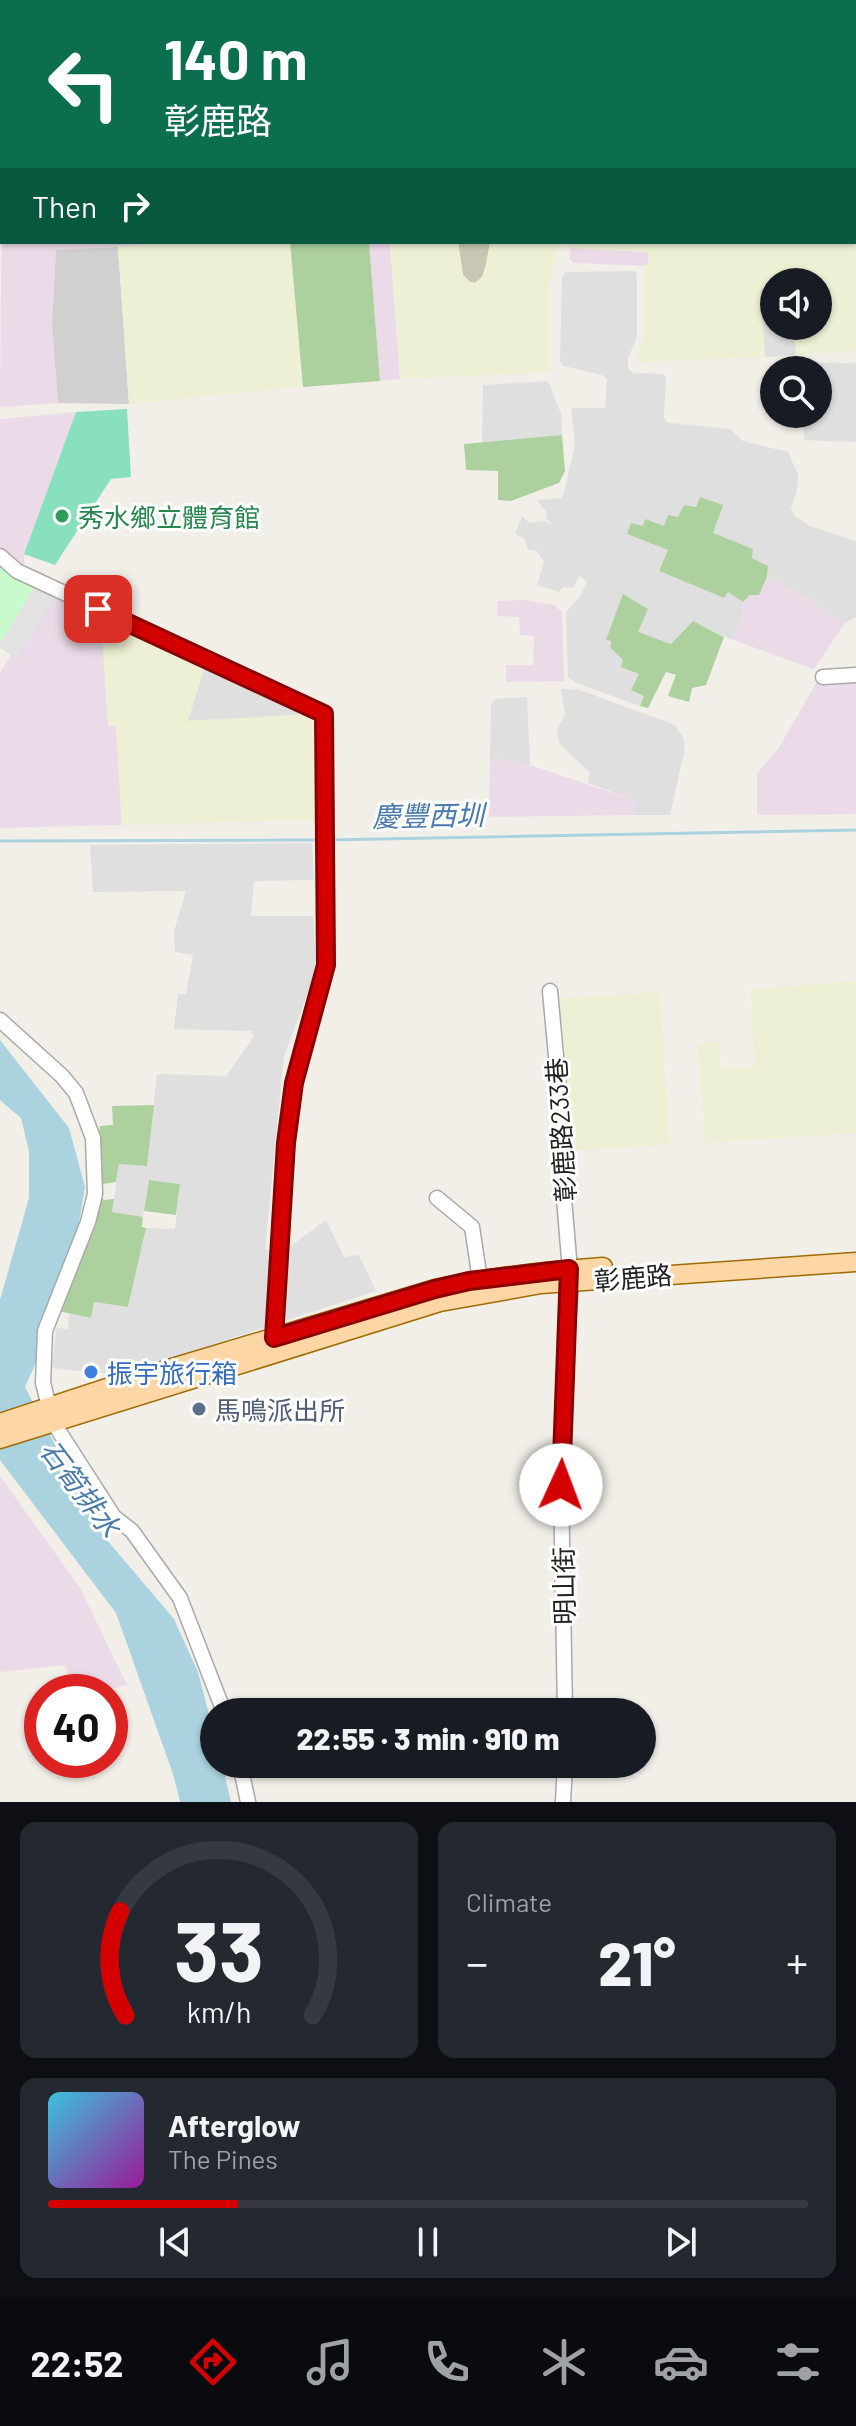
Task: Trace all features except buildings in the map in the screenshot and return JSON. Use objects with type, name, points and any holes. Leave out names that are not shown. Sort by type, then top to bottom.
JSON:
[{"type":"main road","name":"彰鹿路","points":[[0,1439],[122,1383],[274,1338],[437,1295],[541,1284],[570,1276],[856,1252]]},
{"type":"main road","name":"彰鹿路","points":[[0,1423],[48,1416],[249,1361],[480,1280],[644,1275],[856,1262]]},
{"type":"street","points":[[0,556],[17,571],[324,714],[326,965],[294,1083],[286,1143],[274,1338],[249,1361]]},
{"type":"street","points":[[823,677],[856,675]]},
{"type":"street","name":"彰鹿路233巷","points":[[550,991],[560,1099],[561,1163],[570,1276]]},
{"type":"street","points":[[0,1020],[62,1076],[76,1093],[93,1138],[95,1194],[88,1222],[45,1331],[43,1383],[48,1416],[114,1517],[132,1531],[180,1598],[219,1698]]},
{"type":"street","points":[[437,1198],[472,1227],[480,1280]]},
{"type":"street","name":"明山街","points":[[565,1698],[561,1485],[570,1276]]},
{"type":"street","points":[[243,1778],[248,1802]]},
{"type":"street","points":[[563,1802],[564,1778]]},
{"type":"shaded area","points":[[1,244],[149,244],[56,251],[52,324],[58,403],[0,407]]},
{"type":"shaded area","points":[[152,244],[290,244],[303,387],[129,404],[118,247]]},
{"type":"shaded area","points":[[369,244],[390,244],[400,379],[380,381]]},
{"type":"shaded area","points":[[390,244],[458,244],[463,275],[475,283],[482,277],[490,244],[559,244],[549,285],[549,372],[400,379]]},
{"type":"shaded area","points":[[458,244],[490,244],[482,277],[475,283],[463,275]]},
{"type":"shaded area","points":[[572,244],[856,244],[856,351],[796,355],[795,340],[832,340],[832,268],[760,268],[760,340],[764,340],[765,356],[639,362],[638,354],[643,340],[644,265],[649,265],[648,252],[571,248]]},
{"type":"shaded area","points":[[118,247],[129,404],[58,403],[52,324],[56,250]]},
{"type":"shaded area","points":[[571,248],[648,252],[649,266],[573,263],[569,258]]},
{"type":"shaded area","points":[[634,271],[637,274],[637,337],[628,358],[628,368],[633,373],[666,376],[666,421],[730,429],[743,441],[788,452],[798,474],[797,491],[791,508],[795,516],[810,526],[856,541],[856,617],[844,624],[810,599],[767,577],[768,566],[752,558],[753,549],[712,533],[722,505],[696,507],[664,526],[645,520],[643,526],[627,534],[668,550],[659,571],[724,598],[728,592],[743,602],[742,617],[733,640],[694,622],[671,644],[637,632],[611,641],[610,647],[639,674],[645,696],[640,706],[576,683],[568,677],[566,612],[581,595],[587,581],[579,576],[573,588],[563,587],[559,592],[537,585],[544,562],[537,551],[528,549],[524,538],[515,534],[522,517],[530,523],[542,521],[553,525],[537,500],[561,498],[564,492],[575,444],[571,408],[605,408],[607,379],[564,366],[560,361],[562,277],[566,272]]},
{"type":"shaded area","points":[[764,340],[795,340],[796,355],[765,356]]},
{"type":"shaded area","points":[[832,363],[856,363],[856,442],[804,440],[804,428],[832,428]]},
{"type":"shaded area","points":[[548,381],[561,414],[562,435],[482,442],[483,385]]},
{"type":"shaded area","points":[[76,412],[24,554],[24,565],[0,550],[0,419]]},
{"type":"shaded area","points":[[767,577],[810,599],[844,624],[814,669],[733,640],[742,617],[743,602],[750,595],[759,595]]},
{"type":"shaded area","points":[[35,586],[56,594],[17,659],[0,648],[0,644]]},
{"type":"shaded area","points":[[47,594],[101,617],[108,725],[116,726],[122,825],[0,828],[0,673]]},
{"type":"shaded area","points":[[523,600],[554,605],[562,612],[564,681],[506,682],[506,665],[533,665],[534,636],[520,635],[519,617],[498,616],[497,601]]},
{"type":"shaded area","points":[[101,617],[205,666],[188,721],[297,715],[299,712],[308,718],[311,722],[316,820],[122,825],[116,726],[108,726]]},
{"type":"shaded area","points":[[205,666],[299,712],[298,715],[187,721]]},
{"type":"shaded area","points":[[856,679],[856,814],[757,815],[757,773],[778,749],[818,680]]},
{"type":"shaded area","points":[[561,689],[580,690],[675,725],[685,748],[670,815],[633,815],[637,801],[588,783],[590,773],[559,743],[557,729],[565,714]]},
{"type":"shaded area","points":[[527,697],[530,765],[490,758],[491,705],[496,699]]},
{"type":"shaded area","points":[[490,758],[530,765],[637,801],[633,815],[489,817]]},
{"type":"shaded area","points":[[312,843],[314,880],[254,881],[251,916],[313,916],[316,959],[312,982],[284,1056],[265,1250],[285,1250],[326,1220],[344,1257],[359,1255],[376,1291],[119,1375],[41,1367],[53,1361],[56,1328],[68,1329],[69,1313],[90,1318],[94,1302],[128,1307],[146,1228],[175,1229],[180,1184],[149,1180],[143,1217],[112,1212],[119,1164],[147,1165],[157,1074],[226,1076],[254,1037],[251,1031],[174,1029],[178,994],[186,994],[193,955],[175,952],[174,931],[186,891],[93,892],[90,845]]},
{"type":"shaded area","points":[[856,981],[856,1133],[705,1143],[697,1043],[720,1042],[722,1069],[755,1067],[750,989]]},
{"type":"shaded area","points":[[660,992],[670,1145],[566,1151],[557,999]]},
{"type":"shaded area","points":[[0,1476],[80,1588],[122,1674],[68,1674],[65,1665],[0,1672]]},
{"type":"green space","points":[[290,244],[369,244],[380,381],[303,387]]},
{"type":"green space","name":"秀水鄉立體育館","points":[[127,409],[131,477],[111,479],[55,565],[24,554],[76,412]]},
{"type":"green space","points":[[562,435],[565,471],[559,483],[511,501],[498,500],[498,471],[466,470],[464,444]]},
{"type":"green space","points":[[700,497],[723,505],[713,533],[753,549],[752,558],[768,566],[759,595],[750,595],[743,602],[728,592],[724,598],[659,571],[668,550],[627,534],[631,523],[643,526],[645,519],[664,526],[668,515],[678,517],[684,505],[696,507]]},
{"type":"green space","points":[[0,562],[35,586],[0,644]]},
{"type":"green space","points":[[623,594],[648,609],[638,632],[671,644],[693,621],[724,637],[706,685],[692,688],[689,702],[668,696],[676,675],[666,672],[648,708],[640,706],[644,696],[631,690],[639,674],[621,667],[623,660],[610,647],[611,641],[606,640]]},
{"type":"green space","points":[[154,1105],[147,1166],[119,1164],[116,1182],[97,1185],[100,1126],[113,1125],[112,1106]]},
{"type":"green space","points":[[149,1180],[180,1184],[176,1215],[144,1211]]},
{"type":"green space","points":[[95,1189],[104,1200],[114,1199],[112,1212],[143,1217],[142,1227],[146,1228],[128,1307],[94,1302],[91,1318],[53,1310]]},
{"type":"water","points":[[0,1040],[69,1128],[85,1187],[73,1258],[25,1387],[101,1533],[174,1619],[198,1672],[205,1698],[200,1698],[200,1778],[225,1778],[231,1802],[180,1802],[116,1613],[0,1460],[0,1300],[29,1198],[29,1151],[21,1118],[0,1100]]},
{"type":"waterway","name":"慶豐西圳","points":[[328,840],[856,830]]},
{"type":"waterway","name":"慶豐西圳","points":[[0,841],[320,840]]},
{"type":"place","name":"秀水鄉立體育館","points":[[62,516]]},
{"type":"place","name":"振宇旅行箱","points":[[91,1372]]},
{"type":"place","name":"馬鳴派出所","points":[[199,1409]]},
{"type":"route","points":[[98,609],[324,714],[326,965],[294,1083],[286,1143],[274,1338],[469,1281],[569,1269],[571,1282],[561,1485]]},
{"type":"water label","name":"石筍排水","points":[[81,1488]]}]
